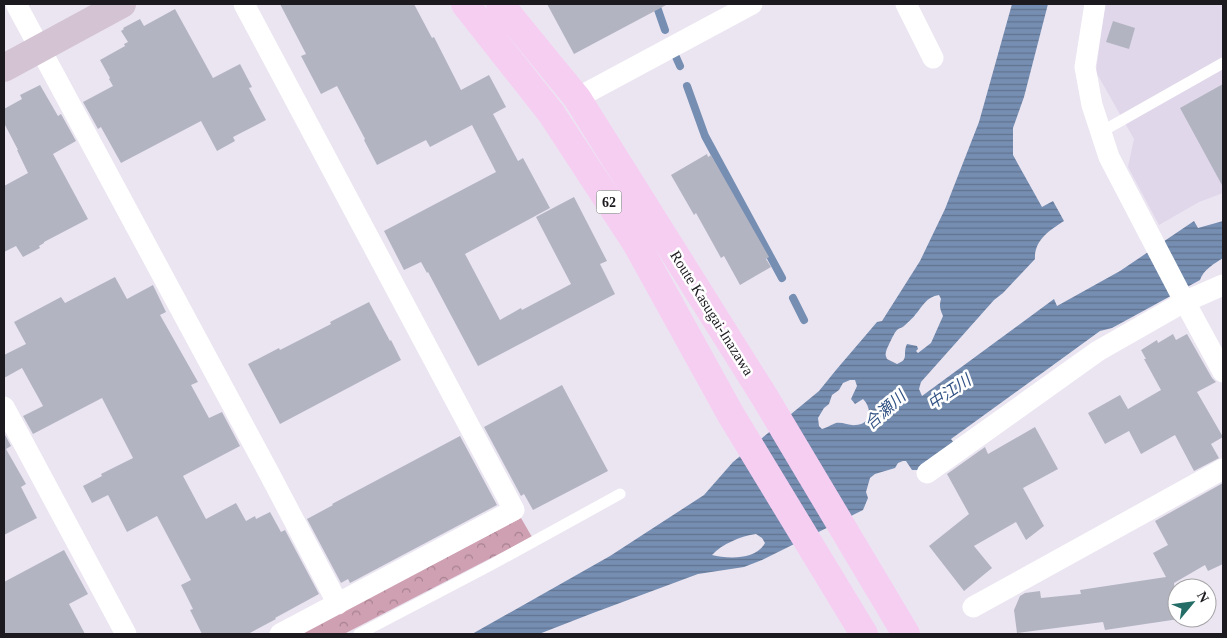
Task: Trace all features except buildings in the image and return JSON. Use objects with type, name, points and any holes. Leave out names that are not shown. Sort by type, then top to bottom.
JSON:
[{"type":"main road","name":"Route Kasugai-Inazawa","points":[[465,4],[552,113],[636,243],[732,415],[864,634]]},
{"type":"main road","name":"Route Kasugai-Inazawa","points":[[500,4],[576,98],[764,396],[899,624]]},
{"type":"street","points":[[16,4],[338,604]]},
{"type":"street","points":[[4,68],[122,4]]},
{"type":"street","points":[[244,4],[514,510],[280,634]]},
{"type":"street","points":[[576,98],[752,4]]},
{"type":"street","points":[[906,4],[933,58]]},
{"type":"street","points":[[1095,4],[1085,67],[1092,105],[1109,157],[1223,372]]},
{"type":"street","points":[[927,473],[1098,351],[1182,297],[1223,285]]},
{"type":"street","points":[[4,407],[126,634]]},
{"type":"street","points":[[973,607],[1223,469]]},
{"type":"lane","points":[[1101,132],[1223,63]]},
{"type":"lane","points":[[359,634],[491,565],[620,494]]},
{"type":"shaded area","points":[[1105,4],[1223,4],[1223,193],[1199,202],[1159,225],[1128,167],[1134,139],[1096,72]]},
{"type":"green space","points":[[521,518],[532,537],[344,634],[300,634]]},
{"type":"water","points":[[1012,4],[1048,4],[1024,97],[1013,128],[1013,155],[1042,207],[1053,201],[1064,221],[1044,236],[1037,246],[1035,259],[994,300],[921,382],[919,389],[922,396],[1054,299],[1057,306],[1120,271],[1194,221],[1198,228],[1223,221],[1223,258],[1206,270],[1200,280],[1112,328],[1100,331],[951,439],[954,443],[918,470],[912,470],[906,461],[903,461],[898,463],[895,468],[875,474],[870,478],[866,492],[868,498],[863,510],[744,567],[698,574],[539,634],[472,634],[610,556],[704,495],[733,462],[819,391],[877,322],[882,321],[920,261],[945,209],[979,122]],"holes":[[[939,295],[943,316],[931,343],[918,353],[916,351],[918,349],[917,346],[907,344],[905,358],[897,364],[887,359],[886,351],[896,331],[903,327],[925,302]],[[855,380],[857,386],[851,399],[855,404],[863,399],[868,407],[868,419],[861,424],[836,423],[822,429],[819,426],[818,418],[829,404],[832,395],[839,390],[843,383]],[[756,534],[765,543],[755,553],[741,557],[712,555],[726,544]]]},
{"type":"waterway","points":[[656,4],[665,30]]},
{"type":"waterway","points":[[676,57],[680,66]]},
{"type":"waterway","points":[[687,86],[705,136],[782,278]]},
{"type":"waterway","points":[[793,298],[804,320]]},
{"type":"water label","name":"中江川","points":[[949,392]]},
{"type":"water label","name":"合瀬川","points":[[885,410]]}]
